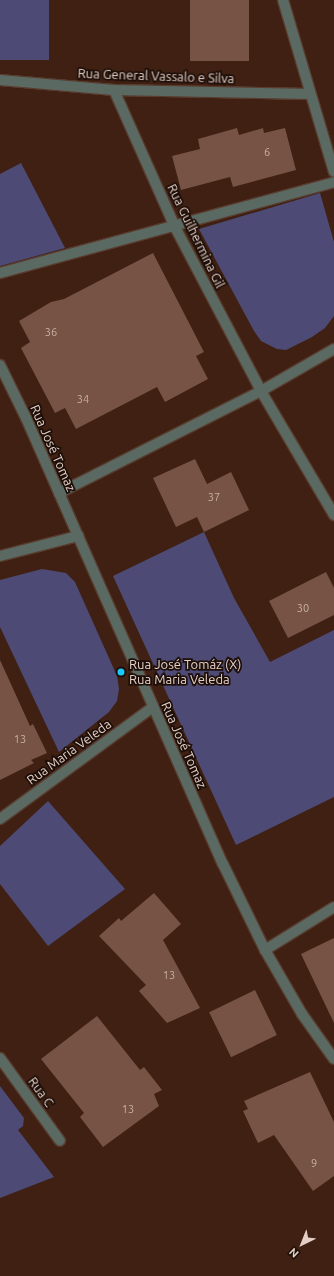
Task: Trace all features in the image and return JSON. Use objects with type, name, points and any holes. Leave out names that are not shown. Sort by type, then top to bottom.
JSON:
[{"type":"street","points":[[283,0],[334,172]]},
{"type":"street","name":"Rua General Vassalo e Silva","points":[[0,80],[114,90],[310,94]]},
{"type":"street","name":"Rua Guilhermina Gil","points":[[114,90],[175,228],[261,391],[334,515]]},
{"type":"street","points":[[0,273],[175,228],[334,182]]},
{"type":"street","points":[[59,493],[261,391],[334,350]]},
{"type":"street","name":"Rua José Tomaz","points":[[0,365],[59,493],[223,864],[265,950],[302,1014],[334,1059]]},
{"type":"street","points":[[0,556],[78,536]]},
{"type":"street","name":"Rua Maria Veleda","points":[[0,818],[153,707]]},
{"type":"street","points":[[265,950],[334,907]]},
{"type":"street","name":"Rua C","points":[[0,1058],[60,1141]]},
{"type":"shaded area","points":[[0,0],[49,0],[49,60],[0,60]]},
{"type":"shaded area","points":[[21,163],[65,248],[0,266],[0,174]]},
{"type":"shaded area","points":[[320,193],[334,242],[334,316],[325,328],[312,337],[286,350],[277,349],[261,341],[254,331],[199,229]]},
{"type":"shaded area","points":[[204,532],[234,598],[270,662],[334,630],[334,797],[236,845],[113,576]]},
{"type":"shaded area","points":[[42,569],[66,573],[75,582],[117,676],[119,689],[117,701],[109,712],[59,752],[0,627],[0,580]]},
{"type":"shaded area","points":[[48,801],[125,889],[48,946],[0,884],[0,846]]},
{"type":"shaded area","points":[[0,1086],[24,1118],[23,1126],[18,1130],[54,1177],[0,1198]]},
{"type":"building","points":[[190,0],[249,0],[249,61],[190,61]]},
{"type":"building","points":[[237,128],[239,135],[263,128],[264,133],[285,128],[296,170],[233,187],[230,177],[181,190],[172,156],[200,149],[198,139]]},
{"type":"building","points":[[153,253],[204,352],[196,356],[208,379],[165,402],[157,387],[76,429],[65,408],[55,413],[21,348],[30,342],[19,321],[51,302],[64,299]]},
{"type":"building","points":[[195,459],[207,484],[231,472],[249,510],[204,532],[197,517],[176,527],[153,478]]},
{"type":"building","points":[[326,572],[334,588],[334,615],[288,638],[269,601]]},
{"type":"building","points":[[0,660],[30,726],[33,724],[47,753],[31,760],[34,763],[0,780]]},
{"type":"building","points":[[154,893],[181,924],[163,940],[200,1008],[167,1023],[139,991],[146,985],[99,936],[119,918],[121,921]]},
{"type":"building","points":[[334,938],[334,1023],[301,954]]},
{"type":"building","points":[[255,990],[277,1035],[231,1057],[209,1012]]},
{"type":"building","points":[[97,1016],[140,1070],[144,1067],[162,1090],[154,1094],[159,1106],[103,1147],[80,1117],[84,1113],[41,1059]]},
{"type":"building","points":[[310,1072],[334,1122],[334,1176],[313,1191],[274,1135],[258,1143],[243,1111],[248,1109],[244,1101]]},
{"type":"place","name":"Rua José Tomáz (X) Rua Maria Veleda","points":[[121,672]]}]
